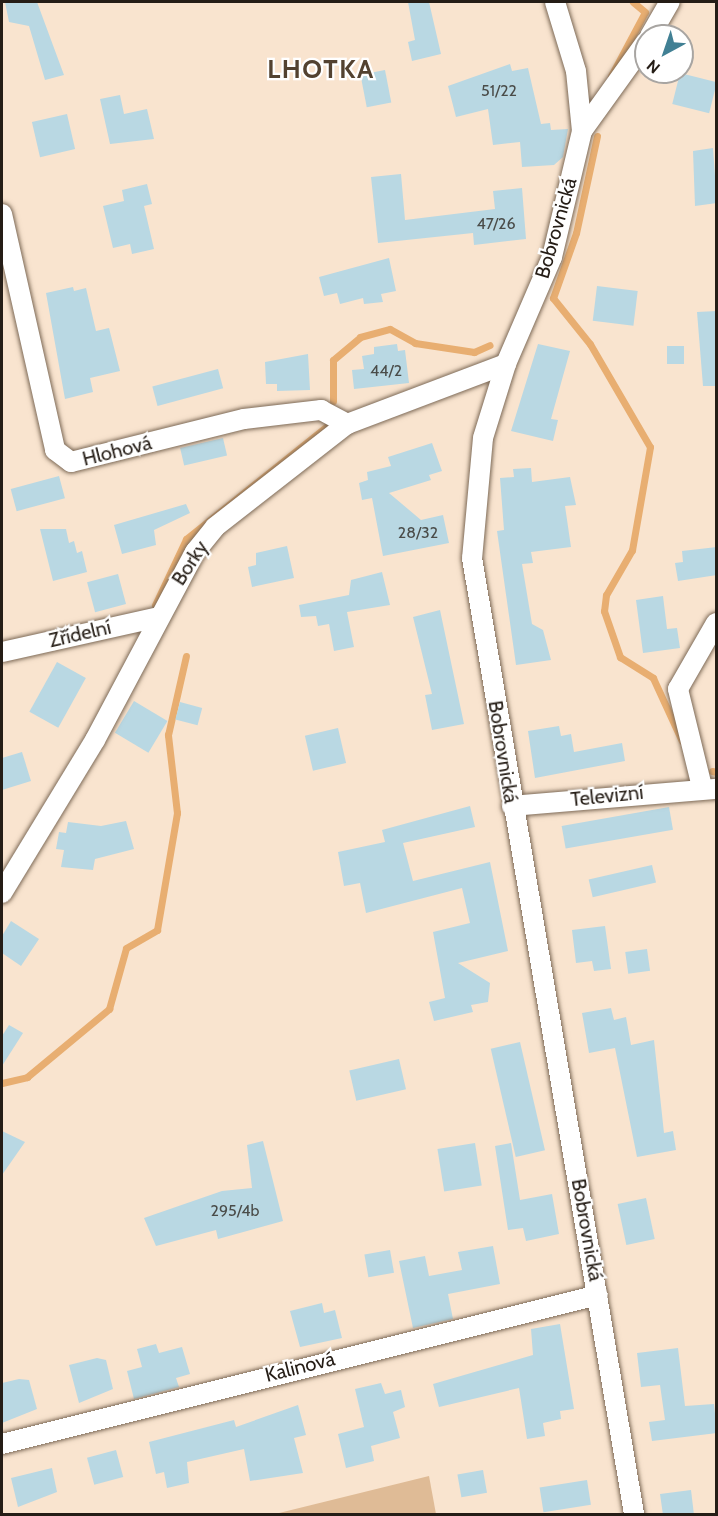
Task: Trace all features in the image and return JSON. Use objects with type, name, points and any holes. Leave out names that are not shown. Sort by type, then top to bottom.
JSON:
[{"type":"street","name":"Bobrovnická","points":[[555,2],[576,71],[582,131],[552,257],[506,364],[483,438],[471,527],[512,806],[598,1295],[634,1515]]},
{"type":"street","points":[[657,24],[670,2]]},
{"type":"street","points":[[582,131],[634,59]]},
{"type":"street","name":"Hlohová","points":[[2,214],[55,450],[71,462],[244,419],[321,411],[347,424]]},
{"type":"street","name":"Borky","points":[[2,893],[95,740],[158,617],[215,527],[347,424],[506,364]]},
{"type":"street","name":"Zřídelní","points":[[2,652],[158,617]]},
{"type":"street","name":"Televizní","points":[[512,806],[709,788],[678,689],[717,623]]},
{"type":"street","name":"Kalinová","points":[[2,1444],[598,1295]]},
{"type":"shaded area","points":[[429,1476],[436,1514],[275,1514]]},
{"type":"building","points":[[5,2],[37,2],[64,75],[45,80],[29,26],[9,22]]},
{"type":"building","points":[[408,2],[429,2],[441,54],[412,61],[408,42],[415,40]]},
{"type":"building","points":[[510,64],[512,71],[528,68],[541,124],[550,123],[551,130],[568,129],[563,157],[554,165],[522,167],[520,142],[493,145],[488,109],[456,117],[448,86]]},
{"type":"building","points":[[385,70],[391,102],[367,107],[360,75]]},
{"type":"building","points":[[694,76],[716,82],[709,113],[672,104],[677,84],[694,84]]},
{"type":"building","points":[[120,95],[124,114],[147,109],[154,139],[110,144],[100,99]]},
{"type":"building","points":[[67,114],[75,149],[40,157],[32,122]]},
{"type":"building","points":[[713,148],[717,203],[695,206],[693,151]]},
{"type":"building","points":[[401,174],[405,220],[495,209],[493,191],[522,188],[526,239],[474,245],[473,233],[378,243],[371,177]]},
{"type":"building","points":[[147,184],[152,204],[144,206],[154,249],[132,254],[130,244],[113,248],[103,206],[124,201],[122,190]]},
{"type":"building","points":[[389,258],[396,291],[381,294],[383,302],[364,304],[363,298],[340,304],[337,293],[324,296],[319,277]]},
{"type":"building","points":[[597,286],[638,291],[633,326],[593,321]]},
{"type":"building","points":[[73,287],[74,291],[86,288],[96,331],[109,328],[120,371],[90,378],[93,392],[65,399],[46,293]]},
{"type":"building","points":[[717,311],[717,386],[703,386],[697,312]]},
{"type":"building","points":[[397,344],[398,351],[405,350],[409,383],[354,389],[352,370],[364,369],[362,356],[374,354],[374,347]]},
{"type":"building","points":[[538,344],[570,351],[551,419],[558,420],[553,441],[511,431]]},
{"type":"building","points":[[667,346],[684,346],[684,364],[667,364]]},
{"type":"building","points":[[308,354],[310,390],[277,391],[277,384],[266,384],[265,362]]},
{"type":"building","points":[[218,369],[223,388],[157,406],[152,387]]},
{"type":"building","points":[[223,438],[227,456],[184,465],[180,448]]},
{"type":"building","points":[[432,443],[442,471],[429,475],[431,480],[389,493],[421,520],[443,515],[449,543],[383,556],[372,498],[362,500],[359,483],[368,480],[367,472],[391,466],[388,457]]},
{"type":"building","points":[[531,468],[532,482],[570,477],[576,505],[565,506],[571,547],[531,552],[533,563],[522,564],[532,624],[543,630],[551,660],[516,665],[497,531],[504,530],[500,478],[514,477],[513,469]]},
{"type":"building","points":[[59,476],[65,498],[17,511],[11,489]]},
{"type":"building","points":[[186,504],[190,513],[154,530],[156,545],[122,554],[114,525]]},
{"type":"building","points":[[40,529],[66,529],[69,543],[74,541],[77,553],[82,551],[87,572],[53,581]]},
{"type":"building","points":[[287,546],[294,578],[252,587],[248,567],[256,565],[256,553]]},
{"type":"building","points":[[717,547],[717,575],[678,581],[675,563],[683,562],[682,551]]},
{"type":"building","points":[[382,572],[390,605],[347,612],[354,647],[334,651],[329,624],[318,626],[316,616],[301,617],[299,605],[349,595],[351,580]]},
{"type":"building","points":[[118,574],[126,604],[95,612],[87,582]]},
{"type":"building","points":[[663,596],[667,629],[677,628],[680,648],[643,653],[636,600]]},
{"type":"building","points":[[440,610],[464,724],[432,730],[425,695],[432,694],[413,617]]},
{"type":"building","points":[[57,662],[86,678],[58,728],[29,712]]},
{"type":"building","points":[[134,701],[167,721],[148,753],[115,733]]},
{"type":"building","points":[[180,702],[202,708],[198,725],[175,719]]},
{"type":"building","points":[[559,726],[561,736],[571,734],[574,752],[622,743],[625,761],[535,778],[528,731]]},
{"type":"building","points":[[338,728],[346,763],[313,771],[305,736]]},
{"type":"building","points":[[22,752],[31,781],[2,790],[2,758]]},
{"type":"building","points":[[470,806],[475,827],[403,843],[413,881],[490,862],[508,951],[458,963],[490,983],[488,1002],[471,1005],[473,1012],[434,1021],[429,1002],[445,998],[433,932],[470,923],[462,888],[366,913],[360,883],[344,886],[338,852],[385,842],[382,830]]},
{"type":"building","points":[[669,807],[673,830],[566,849],[562,826]]},
{"type":"building","points":[[126,821],[134,849],[95,859],[93,870],[61,867],[64,850],[56,849],[59,832],[66,833],[68,822],[101,826]]},
{"type":"building","points":[[652,865],[656,883],[593,897],[589,880]]},
{"type":"building","points":[[11,921],[39,939],[21,966],[2,953],[2,936]]},
{"type":"building","points":[[605,926],[611,969],[594,971],[592,961],[576,963],[572,930]]},
{"type":"building","points":[[647,949],[650,971],[628,974],[625,952]]},
{"type":"building","points":[[611,1008],[614,1020],[626,1017],[631,1045],[654,1040],[664,1133],[673,1131],[676,1150],[637,1157],[615,1048],[589,1053],[582,1013]]},
{"type":"building","points":[[9,1025],[23,1033],[2,1066],[2,1036]]},
{"type":"building","points":[[520,1042],[545,1150],[516,1157],[491,1049]]},
{"type":"building","points":[[399,1059],[406,1089],[356,1101],[349,1070]]},
{"type":"building","points":[[2,1131],[25,1142],[2,1175]]},
{"type":"building","points":[[263,1141],[283,1221],[218,1239],[216,1230],[156,1246],[144,1218],[222,1191],[252,1188],[247,1145]]},
{"type":"building","points":[[475,1143],[482,1185],[444,1191],[437,1149]]},
{"type":"building","points":[[511,1143],[520,1200],[552,1194],[559,1234],[526,1241],[523,1228],[508,1230],[495,1146]]},
{"type":"building","points":[[646,1198],[655,1239],[626,1245],[618,1204]]},
{"type":"building","points":[[493,1246],[500,1284],[448,1294],[453,1319],[413,1328],[399,1261],[425,1256],[429,1276],[462,1270],[458,1252]]},
{"type":"building","points":[[390,1250],[394,1273],[368,1277],[364,1255]]},
{"type":"building","points":[[322,1303],[324,1313],[335,1310],[342,1338],[300,1347],[290,1311]]},
{"type":"building","points":[[560,1324],[574,1409],[560,1411],[561,1419],[543,1423],[545,1436],[527,1439],[519,1388],[439,1407],[433,1384],[533,1355],[531,1329]]},
{"type":"building","points":[[156,1344],[159,1353],[182,1347],[190,1374],[176,1378],[179,1387],[134,1399],[127,1371],[142,1367],[137,1349]]},
{"type":"building","points":[[678,1348],[685,1406],[714,1404],[717,1433],[652,1441],[649,1422],[665,1420],[660,1385],[641,1387],[637,1353]]},
{"type":"building","points":[[97,1358],[106,1360],[113,1389],[79,1403],[69,1365]]},
{"type":"building","points":[[19,1379],[29,1380],[37,1409],[2,1423],[2,1383]]},
{"type":"building","points":[[381,1383],[385,1394],[401,1390],[405,1407],[393,1412],[400,1438],[371,1446],[374,1461],[346,1468],[338,1434],[364,1427],[355,1389]]},
{"type":"building","points":[[298,1405],[306,1435],[294,1438],[303,1473],[250,1481],[244,1449],[187,1462],[189,1483],[167,1488],[164,1472],[156,1474],[149,1442],[234,1420],[236,1427]]},
{"type":"building","points":[[116,1450],[123,1477],[94,1485],[87,1458]]},
{"type":"building","points":[[52,1468],[57,1492],[18,1507],[11,1478]]},
{"type":"building","points":[[483,1470],[487,1493],[461,1497],[457,1475]]},
{"type":"building","points":[[587,1480],[591,1505],[544,1512],[540,1488]]},
{"type":"building","points":[[691,1490],[694,1515],[663,1515],[660,1494]]},
{"type":"waterway","points":[[611,76],[645,12],[633,2]]},
{"type":"waterway","points":[[597,136],[576,233],[553,298],[590,344],[650,447],[632,550],[606,595],[604,611],[620,657],[653,678],[682,741]]},
{"type":"waterway","points":[[333,401],[333,360],[360,337],[390,329],[415,343],[474,352],[490,345]]},
{"type":"waterway","points":[[155,605],[186,539],[331,423]]},
{"type":"waterway","points":[[2,1083],[27,1077],[109,1009],[126,948],[157,930],[177,813],[168,735],[186,656]]},
{"type":"waterway","points":[[712,771],[716,772]]},
{"type":"district","name":"LHOTKA","points":[[321,70]]}]
